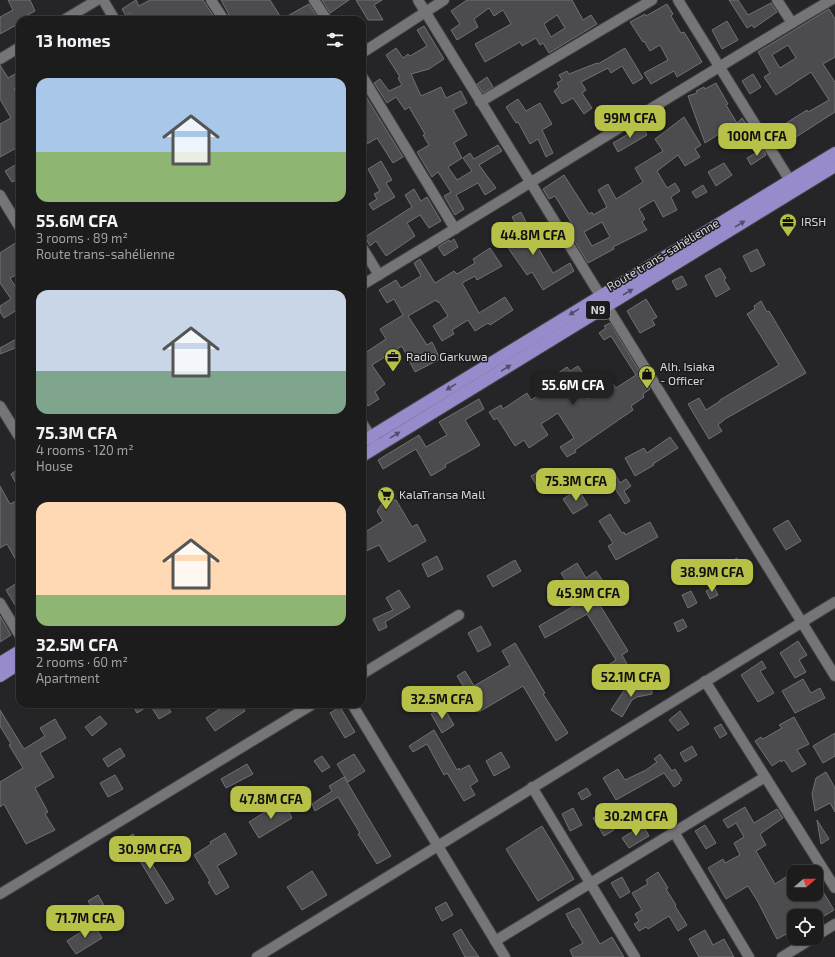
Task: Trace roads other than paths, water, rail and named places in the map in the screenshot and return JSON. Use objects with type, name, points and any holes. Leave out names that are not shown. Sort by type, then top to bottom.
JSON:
[{"type":"highway","name":"Route trans-sahélienne","points":[[366,454],[603,301],[792,185],[833,164]]},
{"type":"highway","name":"Route trans-sahélienne","points":[[366,439],[603,301]]},
{"type":"highway","points":[[0,663],[16,653]]},
{"type":"highway","points":[[0,676],[16,666]]},
{"type":"street","points":[[68,16],[81,4],[97,0]]},
{"type":"street","points":[[104,0],[113,16]]},
{"type":"street","points":[[211,0],[221,16]]},
{"type":"street","points":[[314,0],[324,16]]},
{"type":"street","points":[[418,0],[835,676]]},
{"type":"street","points":[[366,50],[444,0]]},
{"type":"street","points":[[480,102],[652,0]]},
{"type":"street","points":[[678,0],[792,185]]},
{"type":"street","points":[[777,0],[792,23]]},
{"type":"street","points":[[366,283],[718,66],[831,0]]},
{"type":"street","points":[[0,59],[16,49]]},
{"type":"street","points":[[366,83],[455,229]]},
{"type":"street","points":[[0,196],[16,222]]},
{"type":"street","points":[[366,254],[379,275]]},
{"type":"street","points":[[0,406],[16,432]]},
{"type":"street","points":[[366,439],[377,447]]},
{"type":"street","points":[[257,957],[835,602]]},
{"type":"street","points":[[0,603],[16,629]]},
{"type":"street","points":[[366,672],[459,615]]},
{"type":"street","points":[[705,681],[835,888]]},
{"type":"street","points":[[0,894],[306,708]]},
{"type":"street","points":[[354,708],[504,957]]},
{"type":"street","points":[[495,941],[765,777]]},
{"type":"street","points":[[532,787],[635,957]]},
{"type":"street","points":[[674,832],[749,957]]},
{"type":"street","points":[[823,932],[835,924]]},
{"type":"street","points":[[782,957],[802,945]]},
{"type":"place","name":"IRSH","points":[[788,237]]},
{"type":"place","name":"Radio Garkuwa","points":[[393,372]]},
{"type":"place","name":"Alh. Isiaka - Officer","points":[[647,389]]},
{"type":"place","name":"KalaTransa Mall","points":[[386,510]]}]
